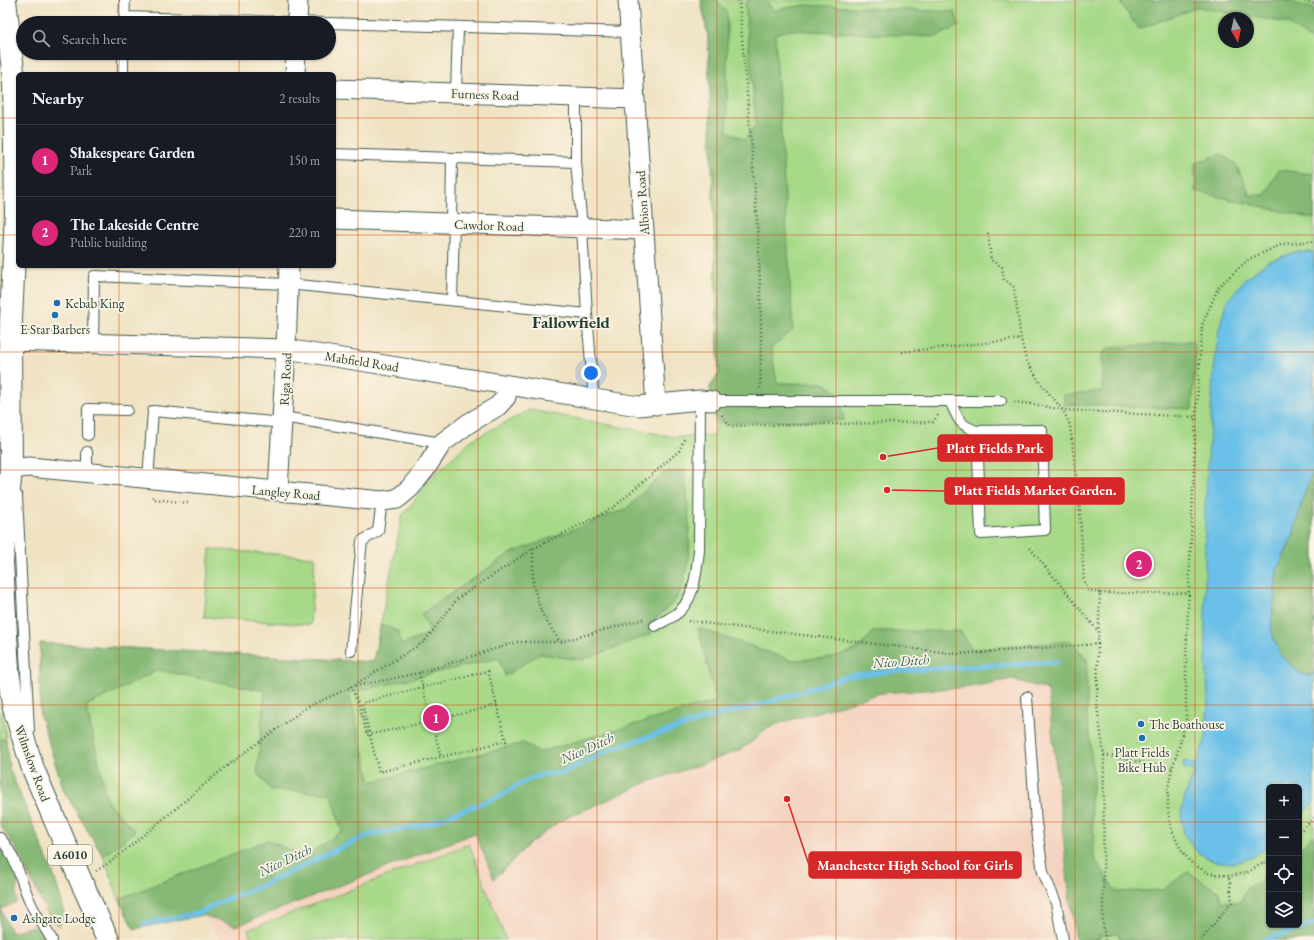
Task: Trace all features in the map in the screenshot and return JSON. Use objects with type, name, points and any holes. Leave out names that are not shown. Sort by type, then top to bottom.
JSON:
[{"type":"highway","name":"Wilmslow Road","points":[[5,0],[16,80]]},
{"type":"highway","name":"Wilmslow Road","points":[[16,226],[7,354],[11,469],[2,562],[8,670],[13,704],[33,769],[108,940]]},
{"type":"street","points":[[297,16],[298,0]]},
{"type":"street","name":"Albion Road","points":[[628,0],[656,405]]},
{"type":"street","points":[[296,60],[296,72]]},
{"type":"street","name":"Furness Road","points":[[336,90],[635,99]]},
{"type":"street","name":"Cawdor Road","points":[[336,219],[644,230]]},
{"type":"street","name":"Riga Road","points":[[278,491],[283,420],[289,275]]},
{"type":"street","name":"Mabfield Road","points":[[7,354],[93,344],[286,349],[638,406],[706,401]]},
{"type":"street","name":"Langley Road","points":[[11,469],[28,467],[382,501],[397,499],[410,488],[426,468],[442,443],[469,423],[498,406],[506,397],[508,385]]},
{"type":"lane","points":[[124,16],[125,0]]},
{"type":"lane","points":[[336,23],[630,32]]},
{"type":"lane","points":[[456,93],[458,27]]},
{"type":"lane","points":[[122,72],[123,60]]},
{"type":"lane","points":[[576,97],[576,162],[594,400]]},
{"type":"lane","points":[[336,154],[576,162]]},
{"type":"lane","points":[[452,158],[452,300]]},
{"type":"lane","points":[[115,277],[116,268]]},
{"type":"lane","points":[[93,344],[94,276],[289,275],[452,300],[587,314]]},
{"type":"lane","points":[[656,626],[675,615],[685,606],[692,592],[699,552],[706,401],[1000,401]]},
{"type":"lane","points":[[950,401],[960,422],[968,428],[977,431],[1042,430],[1045,530],[981,534],[977,431]]},
{"type":"lane","points":[[88,435],[88,409],[127,410]]},
{"type":"lane","points":[[148,479],[153,411],[283,420],[442,443]]},
{"type":"lane","points":[[87,452],[87,473]]},
{"type":"lane","points":[[351,651],[362,541],[378,531],[382,501]]},
{"type":"lane","points":[[1027,697],[1036,822],[1043,872],[1056,903],[1063,940]]},
{"type":"lane","points":[[0,838],[7,846],[16,864],[33,908],[52,940]]},
{"type":"path","points":[[739,0],[748,97],[761,295],[762,359],[760,401]]},
{"type":"path","points":[[1302,0],[1314,4]]},
{"type":"path","points":[[988,233],[991,260],[1002,267],[1004,279],[1014,287],[1021,339],[1026,360],[1041,384],[1063,410],[1070,425],[1079,500],[1084,580],[1088,590],[1100,593],[1189,593]]},
{"type":"path","points":[[1266,862],[1246,873],[1229,876],[1208,873],[1190,862],[1179,846],[1171,828],[1168,811],[1168,788],[1186,719],[1186,659],[1196,417],[1202,325],[1219,286],[1249,258],[1283,244],[1314,241]]},
{"type":"path","points":[[902,352],[1021,339]]},
{"type":"path","points":[[706,401],[730,426],[933,422],[950,401]]},
{"type":"path","points":[[1000,401],[1038,405],[1063,410],[1196,417]]},
{"type":"path","points":[[81,881],[119,855],[224,768],[307,708],[351,687],[424,642],[458,598],[533,549],[613,508],[679,451],[685,437]]},
{"type":"path","points":[[1030,548],[1099,632]]},
{"type":"path","points":[[533,549],[533,585],[542,614],[560,642]]},
{"type":"path","points":[[1100,593],[1098,706],[1104,755],[1103,923],[1105,940]]},
{"type":"path","points":[[351,687],[418,673],[517,642],[560,642],[654,616],[958,654],[1098,644]]},
{"type":"path","points":[[488,671],[506,741],[379,772],[362,703],[423,687],[488,671]]},
{"type":"path","points":[[418,673],[441,757]]},
{"type":"path","points":[[351,687],[360,706],[367,735],[497,705]]},
{"type":"path","points":[[1104,755],[1172,768]]},
{"type":"path","points":[[1302,829],[1314,818]]},
{"type":"path","points":[[1201,940],[1232,902],[1229,876]]},
{"type":"shaded area","points":[[1061,663],[1082,940],[221,940],[203,915],[735,712]]},
{"type":"shaded area","points":[[0,677],[9,768],[53,873],[64,909],[62,920],[53,940],[0,940]]},
{"type":"green space","points":[[701,0],[1314,0],[1314,940],[1082,940],[1061,660],[941,665],[261,880],[131,924],[119,899],[103,856],[64,791],[40,715],[40,643],[373,662],[402,516],[435,474],[471,440],[530,410],[675,437],[715,435],[716,423],[710,387],[719,373],[708,37]]},
{"type":"green space","points":[[701,0],[716,0],[727,13],[727,131],[745,140],[756,125],[745,4],[751,0],[766,0],[773,10],[806,5],[955,12],[959,26],[936,37],[789,30],[775,34],[793,330],[771,348],[777,383],[824,383],[839,394],[844,420],[716,423],[710,387],[719,373],[708,37]]},
{"type":"green space","points":[[1121,0],[1284,0],[1314,9],[1314,42],[1287,23],[1254,17],[1254,12],[1226,12],[1198,7],[1139,29],[1122,6]]},
{"type":"green space","points":[[1221,154],[1236,164],[1250,195],[1265,195],[1278,170],[1314,174],[1314,219],[1195,191],[1195,163]]},
{"type":"green space","points":[[1192,341],[1196,347],[1192,409],[1064,404],[1063,395],[1102,391],[1102,353],[1109,348]]},
{"type":"green space","points":[[1313,468],[1314,674],[1302,675],[1280,655],[1271,630],[1277,570],[1293,536],[1302,501]]},
{"type":"green space","points":[[685,469],[690,536],[689,552],[683,584],[674,602],[649,624],[651,634],[582,660],[539,654],[505,676],[499,658],[349,693],[371,782],[523,743],[540,752],[716,701],[698,628],[791,660],[830,658],[858,649],[874,631],[960,631],[973,650],[1071,641],[1087,659],[1087,717],[1094,779],[1090,801],[1094,837],[1094,858],[1116,892],[1162,890],[1188,872],[1219,892],[1221,901],[1240,902],[1247,888],[1266,878],[1266,928],[1302,928],[1302,846],[1314,835],[1314,940],[1120,940],[1118,933],[1099,936],[1099,940],[1076,940],[1070,901],[1048,690],[1012,679],[971,687],[881,693],[777,724],[763,731],[752,742],[739,750],[648,782],[560,821],[528,845],[494,879],[475,833],[236,926],[203,915],[134,929],[119,899],[268,840],[305,857],[342,831],[330,793],[271,790],[257,773],[265,691],[158,670],[86,706],[108,803],[135,831],[103,856],[64,791],[40,715],[40,643],[373,662],[381,624],[399,632],[401,645],[431,633],[421,614],[509,554],[626,509],[663,473]]},
{"type":"green space","points":[[210,549],[315,557],[310,625],[204,617]]},
{"type":"green space","points":[[0,711],[3,711],[6,739],[0,740]]},
{"type":"green space","points":[[6,739],[9,768],[53,873],[64,909],[59,926],[50,919],[17,850],[0,825],[0,740]]},
{"type":"green space","points":[[469,844],[506,940],[252,940],[248,930]]},
{"type":"green space","points":[[0,846],[10,862],[18,881],[16,892],[17,902],[1,909],[11,933],[27,927],[36,927],[47,940],[0,940]]},
{"type":"water","points":[[1295,252],[1314,252],[1314,468],[1302,501],[1293,536],[1277,570],[1271,630],[1280,655],[1302,675],[1314,674],[1314,803],[1302,813],[1302,784],[1266,784],[1266,847],[1253,857],[1235,863],[1215,862],[1197,852],[1184,834],[1181,813],[1185,796],[1195,771],[1183,768],[1184,761],[1197,764],[1206,737],[1208,701],[1205,634],[1205,508],[1213,378],[1219,328],[1227,302],[1245,279],[1267,262]]},
{"type":"waterway","name":"Nico Ditch","points":[[144,924],[199,913],[220,902],[265,884],[369,835],[424,825],[498,797],[523,782],[540,775],[562,773],[613,748],[731,711],[754,707],[848,676],[894,671],[1058,662]]},
{"type":"waterway","points":[[1264,940],[1314,924]]},
{"type":"place","name":"Kebab King","points":[[57,303]]},
{"type":"place","name":"E Star Barbers","points":[[55,315]]},
{"type":"place","name":"Platt Fields Park","points":[[883,457]]},
{"type":"place","name":"Platt Fields Market Garden.","points":[[887,490]]},
{"type":"place","name":"The Lakeside Centre","points":[[1139,564]]},
{"type":"place","name":"Shakespeare Garden","points":[[436,718]]},
{"type":"place","name":"The Boathouse","points":[[1141,724]]},
{"type":"place","name":"Platt Fields Bike Hub","points":[[1142,738]]},
{"type":"place","name":"Manchester High School for Girls","points":[[787,799]]},
{"type":"place","name":"Ashgate Lodge","points":[[14,918]]},
{"type":"district","name":"Fallowfield","points":[[571,322]]}]
